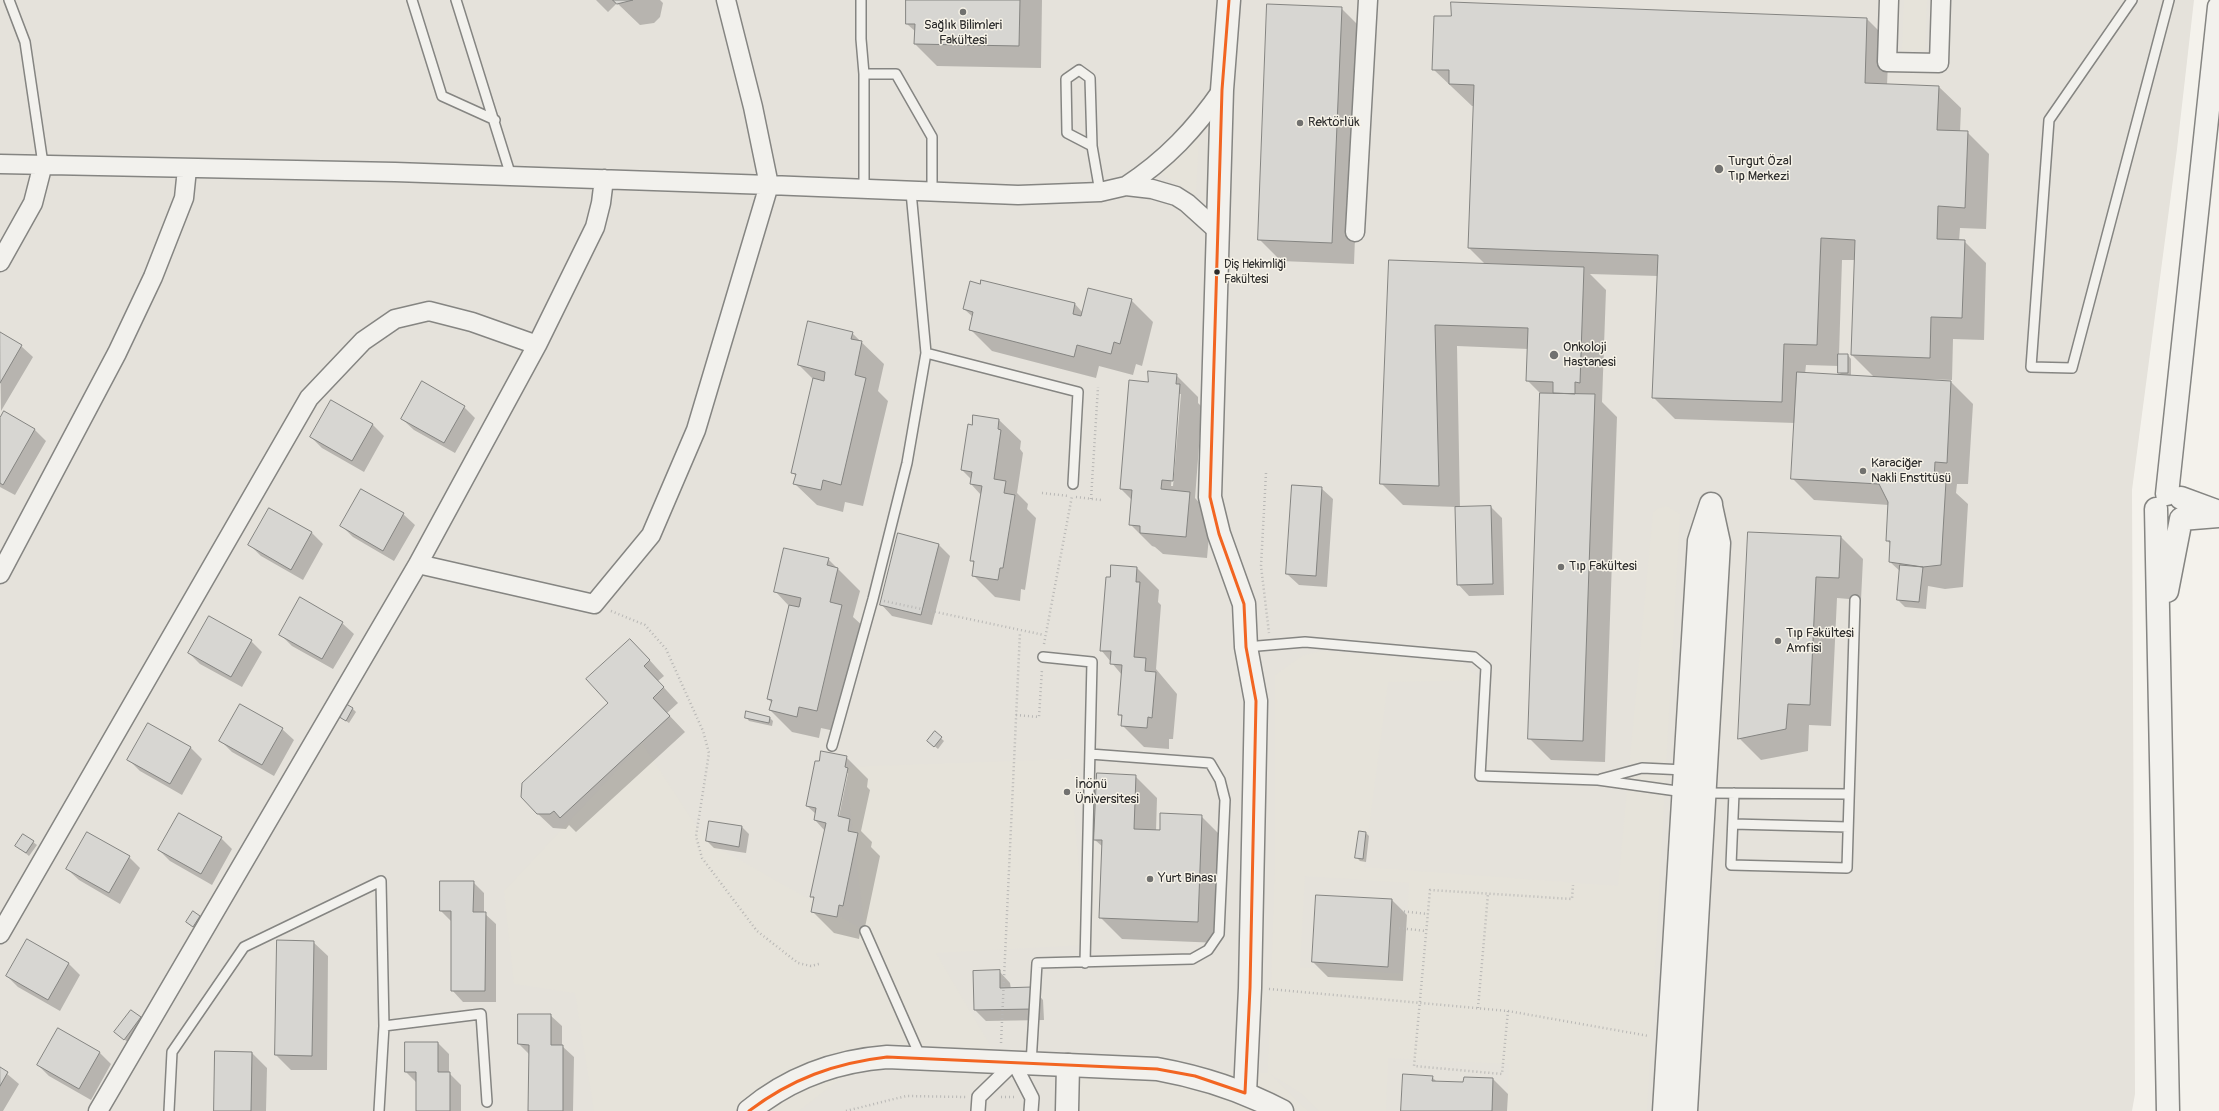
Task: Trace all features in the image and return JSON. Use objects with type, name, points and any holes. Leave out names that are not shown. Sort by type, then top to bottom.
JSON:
[{"type":"street","points":[[418,564],[594,604],[651,535],[696,430],[769,185],[753,107],[726,0]]},
{"type":"street","points":[[1229,0],[1222,90],[1210,497],[1219,534],[1244,604],[1246,647],[1256,701],[1250,988],[1245,1093]]},
{"type":"street","points":[[1355,232],[1368,0]]},
{"type":"street","points":[[1889,0],[1887,62],[1939,63],[1941,0]]},
{"type":"street","points":[[2168,1111],[2159,629],[2168,500],[2219,7]]},
{"type":"street","points":[[1126,186],[1147,172],[1179,145],[1222,90]]},
{"type":"street","points":[[0,164],[511,176],[1018,195],[1100,192],[1126,186],[1152,188],[1176,196],[1188,203],[1218,231]]},
{"type":"street","points":[[0,262],[33,203],[43,164]]},
{"type":"street","points":[[0,574],[117,353],[153,277],[184,198],[187,169]]},
{"type":"street","points":[[98,1111],[418,564],[537,345],[595,227],[601,203],[604,179]]},
{"type":"street","points":[[0,934],[310,398],[363,341],[394,319],[429,311],[472,322],[537,345]]},
{"type":"street","points":[[2168,500],[2219,512]]},
{"type":"street","points":[[2168,500],[2158,514],[2164,521],[2173,523],[2181,519],[2219,516]]},
{"type":"street","points":[[1664,1111],[1699,541],[1710,504],[1719,543],[1686,1111]]},
{"type":"street","points":[[2159,629],[2181,519]]},
{"type":"street","points":[[749,1111],[791,1082],[828,1066],[867,1058],[921,1058],[1157,1069],[1195,1076],[1245,1093],[1282,1111]]},
{"type":"street","points":[[978,1111],[979,1097],[1015,1063]]},
{"type":"street","points":[[1015,1063],[1032,1098],[1031,1111]]},
{"type":"street","points":[[1066,1111],[1068,1065]]},
{"type":"lane","points":[[9,0],[25,42],[43,164]]},
{"type":"lane","points":[[412,0],[442,96],[495,120]]},
{"type":"lane","points":[[456,0],[495,120],[511,176]]},
{"type":"lane","points":[[861,0],[861,39],[864,74],[864,189]]},
{"type":"lane","points":[[2132,0],[2049,120],[2031,367],[2072,368],[2169,0]]},
{"type":"lane","points":[[1092,146],[1067,134],[1066,79],[1079,70],[1090,78],[1092,146],[1100,192]]},
{"type":"lane","points":[[864,74],[896,74],[929,131],[932,138],[932,192]]},
{"type":"lane","points":[[832,746],[873,598],[907,463],[926,353],[911,192]]},
{"type":"lane","points":[[926,353],[1078,392],[1073,484]]},
{"type":"lane","points":[[1734,793],[1731,865],[1846,868],[1855,600]]},
{"type":"lane","points":[[1246,647],[1305,642],[1474,657],[1486,667],[1480,776],[1598,780],[1683,792],[1849,794]]},
{"type":"lane","points":[[1043,657],[1092,662],[1085,963]]},
{"type":"lane","points":[[1015,1063],[1037,963],[1085,963],[1192,959],[1208,950],[1219,934],[1225,800],[1220,780],[1210,763],[1090,754]]},
{"type":"lane","points":[[1598,780],[1642,768],[1684,770],[1704,793]]},
{"type":"lane","points":[[1733,824],[1848,827]]},
{"type":"lane","points":[[169,1111],[172,1052],[244,947],[381,881],[384,1026],[379,1111]]},
{"type":"lane","points":[[865,931],[921,1058]]},
{"type":"lane","points":[[384,1026],[481,1014],[487,1102]]},
{"type":"path","points":[[1098,387],[1091,499],[1101,500]]},
{"type":"path","points":[[1266,473],[1261,566],[1270,645]]},
{"type":"path","points":[[1016,715],[1039,716],[1044,635],[1073,484]]},
{"type":"path","points":[[873,598],[1020,632],[1044,635]]},
{"type":"path","points":[[594,604],[645,626],[666,649],[703,731],[709,753],[696,836],[702,858],[757,930],[798,963],[811,966],[819,964]]},
{"type":"path","points":[[1015,1063],[1016,715],[1020,632]]},
{"type":"path","points":[[1508,1011],[1502,1074],[1414,1066],[1430,890],[1572,899],[1573,885]]},
{"type":"path","points":[[1478,1008],[1488,894]]},
{"type":"path","points":[[1400,911],[1428,914]]},
{"type":"path","points":[[1399,928],[1426,931]]},
{"type":"path","points":[[1250,988],[1508,1011],[1668,1039]]},
{"type":"path","points":[[846,1111],[906,1096]]},
{"type":"shaded area","name":"İnönü Üniversitesi","points":[[0,0],[2194,0],[2177,149],[2132,490],[2135,1094],[2132,1111],[0,1111]]},
{"type":"shaded area","points":[[1904,0],[1927,0],[1925,51],[1902,51]]},
{"type":"shaded area","points":[[1199,134],[1196,196],[1160,173]]},
{"type":"shaded area","points":[[1667,506],[1680,514],[1647,1111],[1507,1111],[1509,1064],[1388,1058],[1386,1111],[1319,1111],[1299,1092],[1270,1074],[1308,1111],[1069,1111],[1068,1065],[1268,1073],[1275,864],[1275,675],[1302,656],[1322,651],[1461,663],[1481,680],[1388,682],[1364,867],[1618,886],[1653,512]],"holes":[[[1305,876],[1409,883],[1404,974],[1300,967]]]},
{"type":"shaded area","points":[[642,743],[706,841],[865,931],[845,767],[1070,759],[1085,945],[936,953],[1000,1062],[867,1058],[799,1111],[594,1111],[575,993],[514,984],[504,891]]},
{"type":"building","points":[[613,0],[633,0],[617,4]]},
{"type":"building","name":"Sağlık Bilimleri Fakültesi","points":[[906,0],[1020,0],[1019,46],[914,44],[915,24],[906,24]]},
{"type":"building","name":"Turgut Özal Tıp Merkezi","points":[[1451,2],[1867,18],[1865,83],[1939,86],[1937,130],[1968,131],[1965,208],[1938,206],[1937,239],[1965,240],[1962,318],[1931,317],[1930,358],[1851,355],[1855,240],[1821,238],[1817,345],[1784,344],[1782,402],[1652,398],[1658,255],[1468,248],[1474,85],[1449,84],[1449,70],[1432,70],[1434,16],[1451,16]]},
{"type":"building","name":"Rektörlük","points":[[1267,4],[1342,7],[1332,243],[1258,240]]},
{"type":"building","name":"Onkoloji Hastanesi","points":[[1389,260],[1584,267],[1580,383],[1575,382],[1575,394],[1553,393],[1553,382],[1526,381],[1528,328],[1435,325],[1439,486],[1380,484]]},
{"type":"building","points":[[981,280],[1075,303],[1073,314],[1081,316],[1088,288],[1132,299],[1120,344],[1114,342],[1111,354],[1077,345],[1074,357],[969,330],[973,312],[963,309],[970,281],[980,284]]},
{"type":"building","points":[[808,321],[853,332],[851,339],[862,341],[855,375],[866,378],[841,485],[823,480],[821,490],[793,484],[796,474],[791,473],[813,378],[824,381],[825,372],[798,365]]},
{"type":"building","points":[[0,332],[22,345],[0,383]]},
{"type":"building","points":[[1838,354],[1848,354],[1848,373],[1838,373]]},
{"type":"building","points":[[1148,371],[1177,374],[1176,384],[1180,384],[1173,481],[1162,480],[1161,489],[1190,492],[1186,537],[1140,533],[1140,526],[1129,525],[1132,490],[1120,489],[1129,380],[1148,382]]},
{"type":"building","name":"Karaciğer Nakli Enstitüsü","points":[[1797,372],[1951,381],[1947,463],[1935,462],[1934,480],[1946,481],[1941,565],[1923,567],[1889,562],[1890,541],[1886,541],[1888,502],[1879,484],[1791,479]]},
{"type":"building","points":[[422,381],[465,406],[444,443],[401,419]]},
{"type":"building","name":"Tıp Fakültesi","points":[[1540,393],[1595,394],[1583,741],[1528,739]]},
{"type":"building","points":[[331,400],[373,424],[352,461],[310,437]]},
{"type":"building","points":[[4,411],[35,429],[3,485],[0,483],[0,418]]},
{"type":"building","points":[[973,415],[999,419],[998,429],[1001,430],[994,479],[1006,481],[1004,493],[1015,495],[1003,568],[1000,568],[998,580],[972,576],[974,561],[970,561],[982,486],[970,484],[972,472],[961,470],[968,424],[972,425]]},
{"type":"building","points":[[1292,485],[1322,487],[1316,576],[1286,574]]},
{"type":"building","points":[[361,489],[404,513],[383,551],[340,526]]},
{"type":"building","points":[[1491,506],[1493,584],[1457,585],[1455,507]]},
{"type":"building","points":[[269,508],[312,532],[291,570],[248,545]]},
{"type":"building","name":"Tıp Fakültesi Amfisi","points":[[1748,532],[1841,536],[1839,578],[1816,577],[1810,705],[1788,704],[1786,729],[1738,739]]},
{"type":"building","points":[[898,533],[939,544],[921,615],[880,605]]},
{"type":"building","points":[[784,548],[829,558],[827,565],[838,568],[830,602],[842,605],[817,711],[799,707],[797,717],[769,710],[772,700],[767,699],[789,605],[799,607],[801,598],[774,592]]},
{"type":"building","points":[[1111,565],[1137,567],[1136,582],[1140,582],[1134,657],[1146,658],[1145,671],[1156,672],[1152,718],[1148,717],[1147,728],[1121,726],[1122,715],[1118,715],[1122,665],[1110,664],[1111,651],[1100,651],[1106,577],[1110,577]]},
{"type":"building","points":[[1900,565],[1923,567],[1919,602],[1897,600]]},
{"type":"building","points":[[300,597],[343,622],[322,659],[279,635]]},
{"type":"building","points":[[209,616],[252,640],[231,677],[188,653]]},
{"type":"building","points":[[630,639],[650,660],[644,666],[664,687],[653,698],[670,716],[560,818],[554,811],[550,814],[537,814],[521,797],[522,783],[608,703],[586,679]]},
{"type":"building","points":[[343,702],[353,708],[346,721],[336,715]]},
{"type":"building","points":[[240,704],[283,728],[262,765],[219,741]]},
{"type":"building","points":[[746,711],[770,717],[769,723],[745,718]]},
{"type":"building","points":[[148,723],[191,747],[170,784],[127,760]]},
{"type":"building","points":[[935,731],[942,737],[934,747],[927,741]]},
{"type":"building","points":[[821,751],[847,756],[845,767],[848,768],[838,816],[850,819],[848,831],[858,833],[843,906],[839,905],[837,917],[811,912],[814,897],[810,897],[826,823],[814,820],[816,808],[806,806],[815,761],[819,761]]},
{"type":"building","name":"Yurt Binası","points":[[1097,773],[1136,775],[1134,829],[1160,830],[1160,813],[1202,815],[1198,922],[1099,918],[1102,840],[1094,840]]},
{"type":"building","points":[[179,813],[222,837],[201,874],[158,850]]},
{"type":"building","points":[[709,821],[742,826],[739,847],[706,841]]},
{"type":"building","points":[[1359,831],[1366,832],[1363,859],[1355,858]]},
{"type":"building","points":[[87,832],[130,856],[109,893],[66,869]]},
{"type":"building","points":[[23,834],[34,841],[26,853],[15,846]]},
{"type":"building","points":[[440,881],[474,881],[473,912],[486,912],[485,991],[451,991],[451,911],[440,911]]},
{"type":"building","points":[[1316,895],[1392,899],[1388,967],[1312,962]]},
{"type":"building","points":[[193,911],[200,916],[193,927],[186,922]]},
{"type":"building","points":[[27,939],[69,963],[48,1000],[6,976]]},
{"type":"building","points":[[277,940],[314,941],[312,1056],[275,1055]]},
{"type":"building","points":[[1000,970],[1000,988],[1032,987],[1033,1009],[974,1010],[973,971]]},
{"type":"building","points":[[131,1010],[141,1017],[124,1040],[114,1032]]},
{"type":"building","points":[[518,1014],[551,1014],[551,1045],[563,1045],[563,1111],[528,1111],[529,1045],[518,1044]]},
{"type":"building","points":[[58,1028],[100,1052],[79,1089],[37,1065]]},
{"type":"building","points":[[405,1042],[438,1042],[438,1072],[450,1072],[450,1111],[416,1111],[416,1072],[405,1072]]},
{"type":"building","points":[[215,1051],[252,1052],[251,1111],[214,1111]]},
{"type":"building","points":[[0,1067],[8,1072],[0,1086]]},
{"type":"building","points":[[1403,1074],[1433,1076],[1432,1081],[1463,1082],[1464,1077],[1493,1078],[1492,1111],[1401,1111]]},
{"type":"transit line","points":[[749,1111],[781,1090],[814,1074],[849,1063],[887,1057],[1157,1069],[1195,1076],[1245,1093],[1250,988],[1256,701],[1246,647],[1244,604],[1219,534],[1210,497],[1222,90],[1229,0]]},
{"type":"place","name":"Sağlık Bilimleri Fakültesi","points":[[963,12]]},
{"type":"place","name":"Rektörlük","points":[[1300,123]]},
{"type":"place","name":"Turgut Özal Tıp Merkezi","points":[[1719,169]]},
{"type":"place","name":"Diş Hekimliği Fakültesi","points":[[1217,272]]},
{"type":"place","name":"Onkoloji Hastanesi","points":[[1554,355]]},
{"type":"place","name":"Karaciğer Nakli Enstitüsü","points":[[1863,471]]},
{"type":"place","name":"Tıp Fakültesi","points":[[1561,567]]},
{"type":"place","name":"Tıp Fakültesi Amfisi","points":[[1778,641]]},
{"type":"place","name":"İnönü Üniversitesi","points":[[1067,792]]},
{"type":"place","name":"Yurt Binası","points":[[1150,879]]}]
